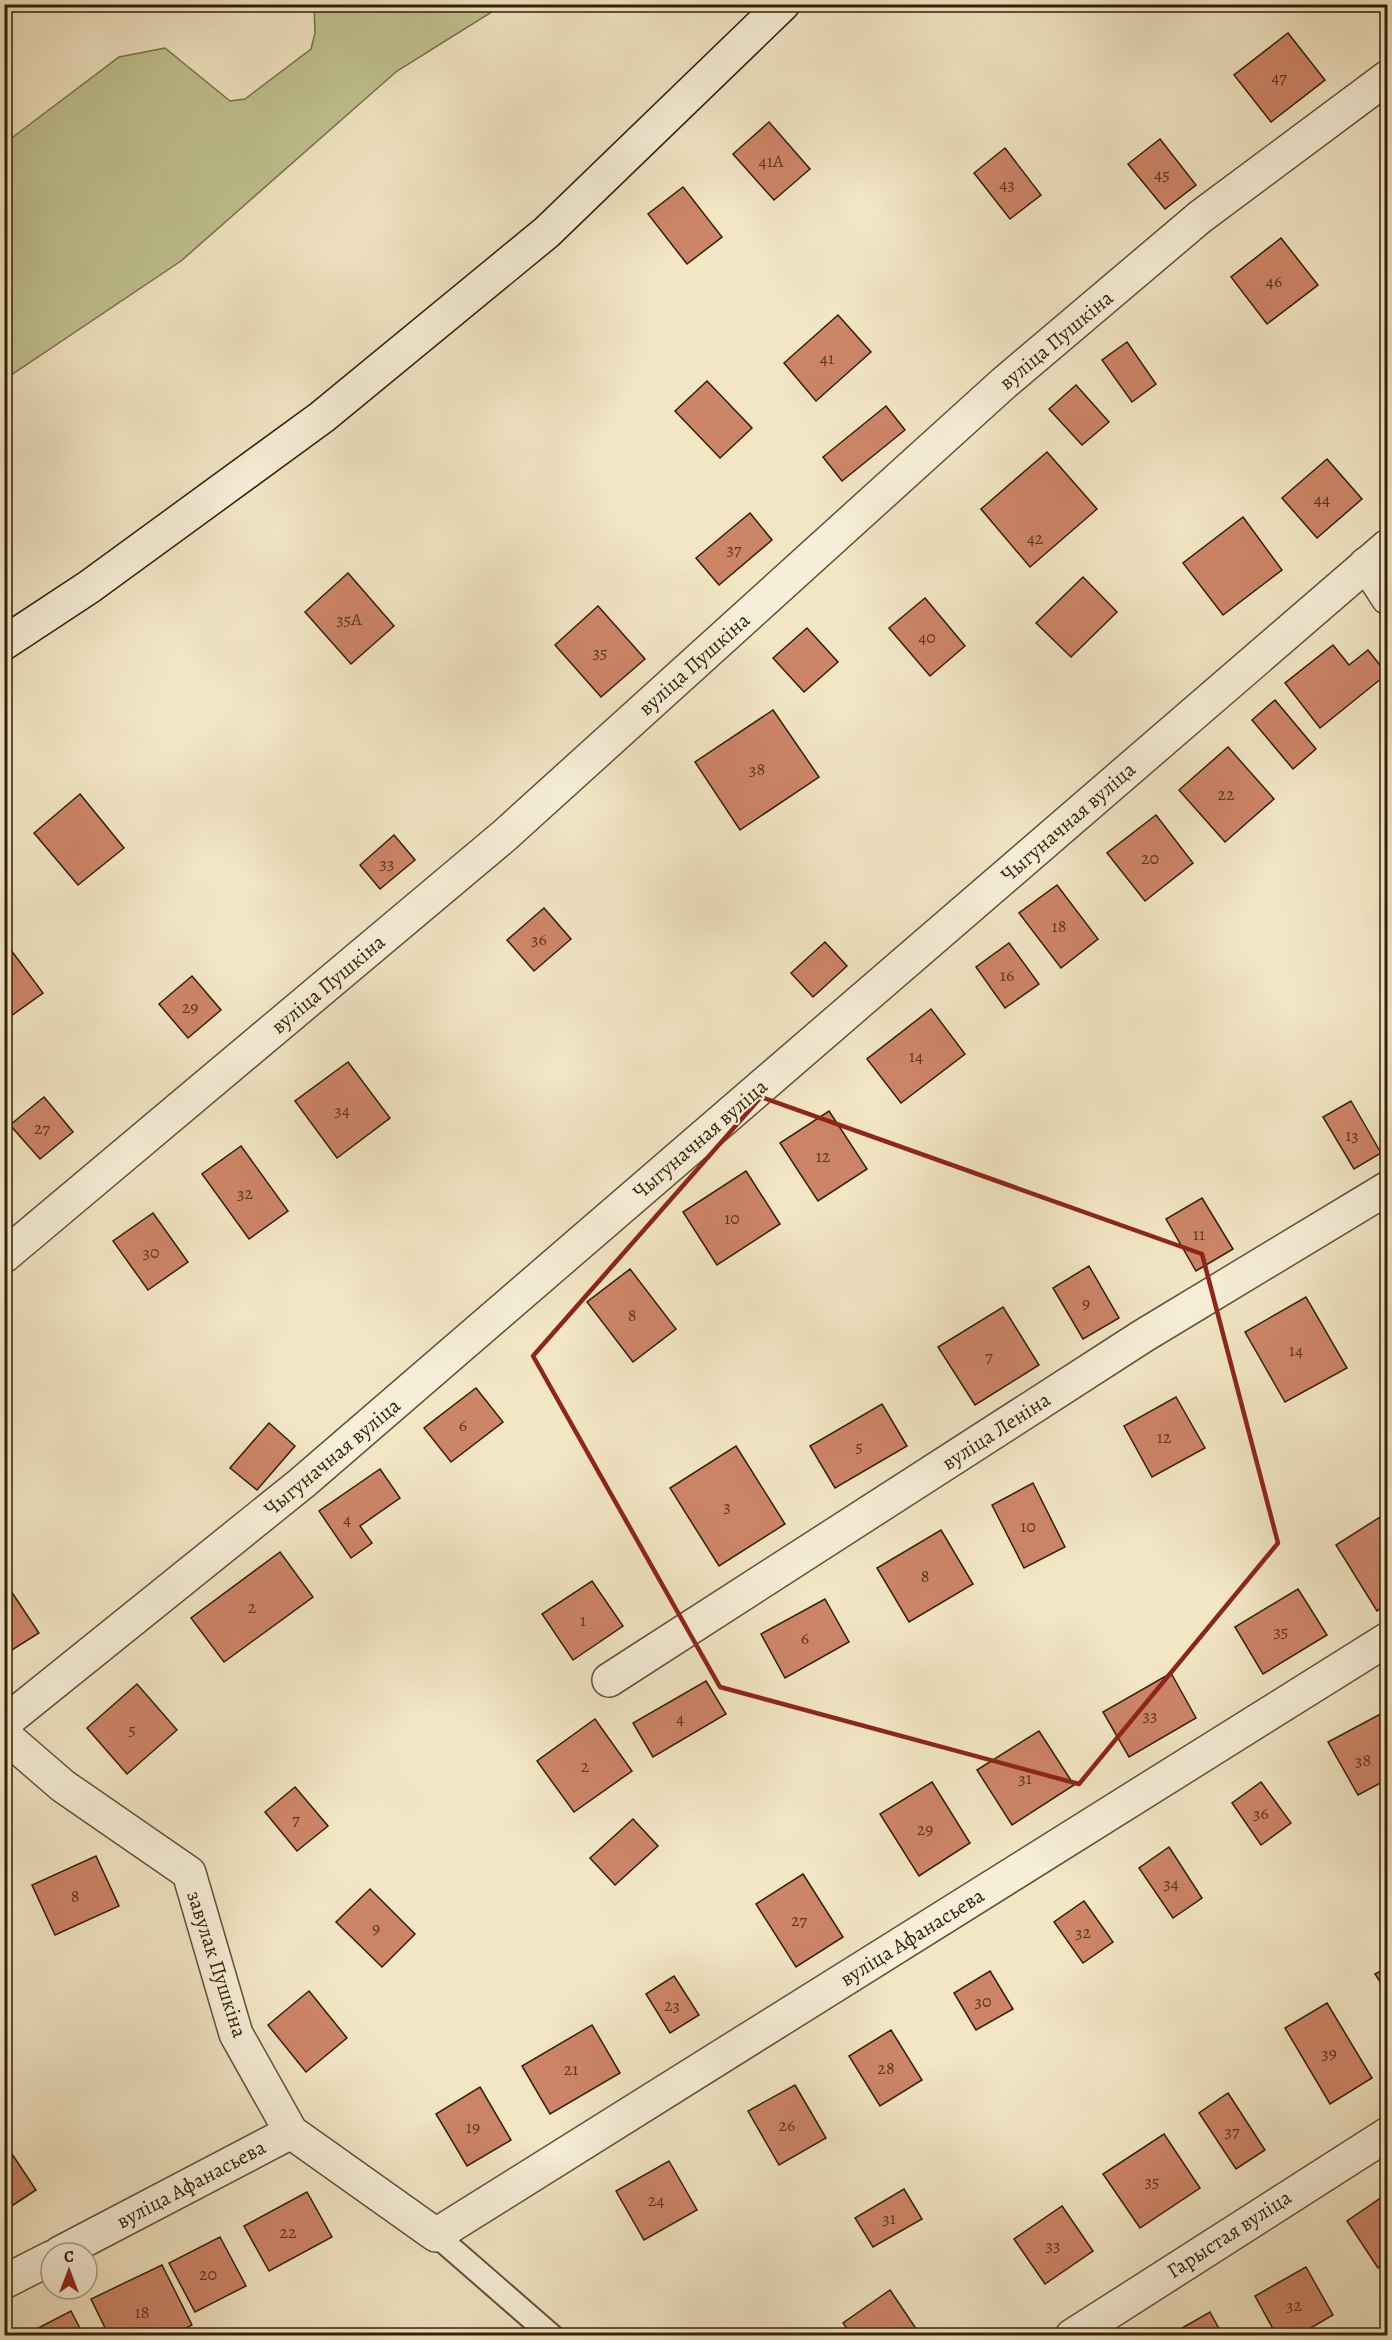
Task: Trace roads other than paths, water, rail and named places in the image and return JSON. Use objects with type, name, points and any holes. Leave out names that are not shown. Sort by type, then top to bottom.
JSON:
[{"type":"street","points":[[4,643],[89,587],[340,402],[547,232],[783,4]]},
{"type":"street","name":"вуліца Пушкіна","points":[[4,1256],[504,836],[1004,383],[1200,218],[1388,77]]},
{"type":"street","points":[[1377,555],[1388,598]]},
{"type":"street","name":"Чыгуначная вуліца","points":[[4,1723],[302,1484],[1377,555]]},
{"type":"street","name":"вуліца Леніна","points":[[609,1680],[1143,1336],[1388,1188]]},
{"type":"street","name":"вуліца Афанасьева","points":[[436,2235],[1388,1639]]},
{"type":"street","name":"завулак Пушкіна","points":[[4,1735],[63,1786],[189,1873],[236,2034],[291,2132],[436,2235]]},
{"type":"street","name":"вуліца Афанасьева","points":[[83,2241],[291,2132]]},
{"type":"street","name":"Гарыстая вуліца","points":[[1072,2336],[1388,2134]]},
{"type":"street","points":[[4,2282],[39,2264]]},
{"type":"lane","points":[[436,2235],[552,2336]]}]
